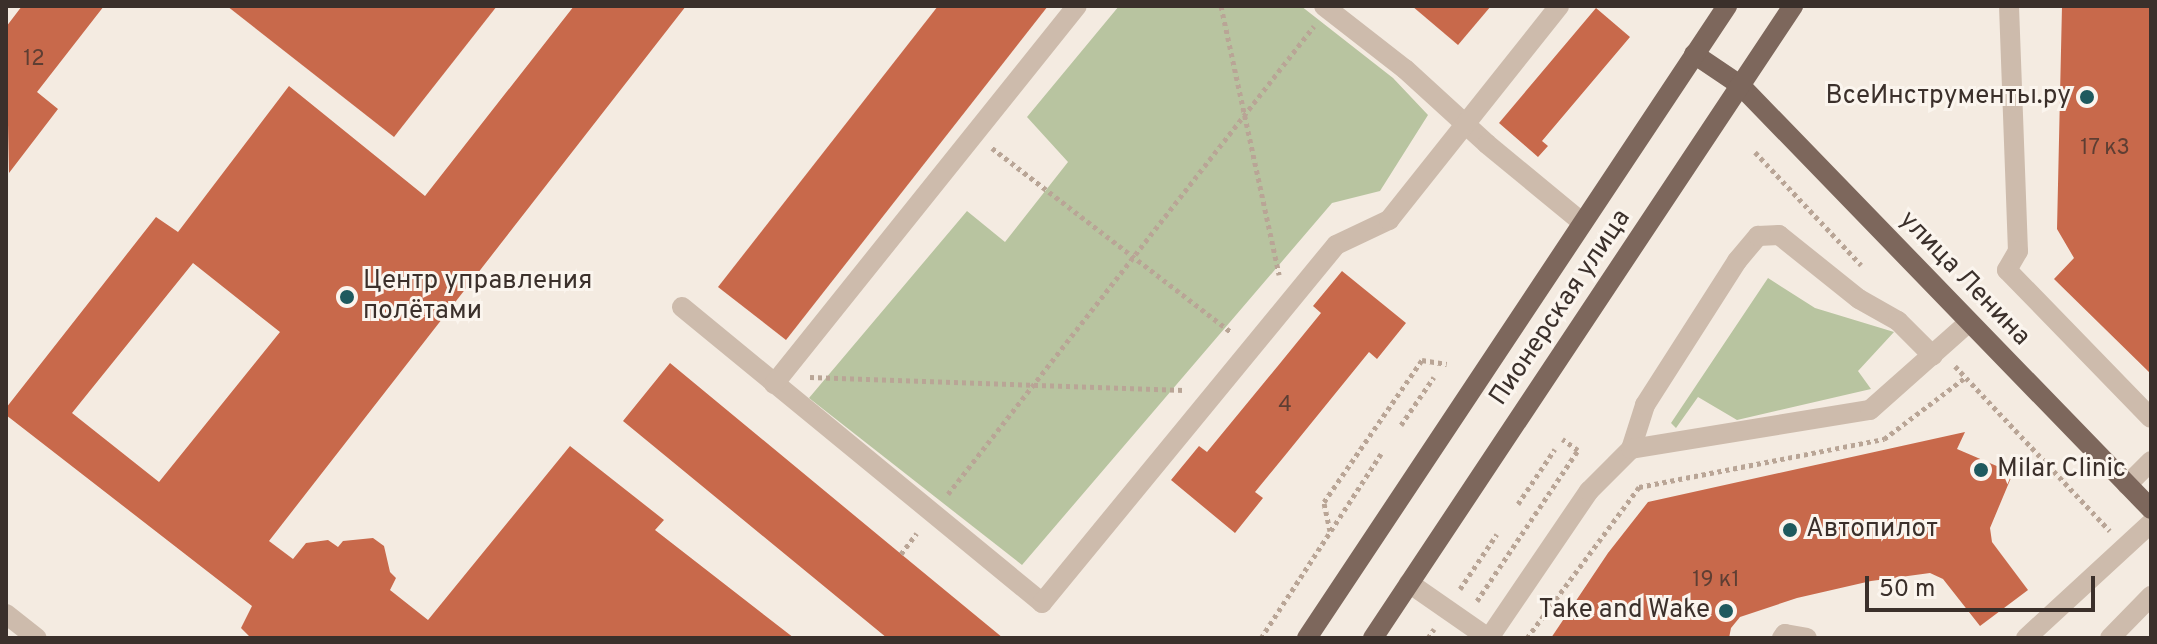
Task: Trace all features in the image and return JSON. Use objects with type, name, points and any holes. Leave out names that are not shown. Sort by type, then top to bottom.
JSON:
[{"type":"main road","name":"Пионерская улица","points":[[1307,638],[1727,6]]},
{"type":"main road","name":"Пионерская улица","points":[[1373,638],[1793,6]]},
{"type":"main road","name":"улица Ленина","points":[[1694,54],[1740,85],[2151,509]]},
{"type":"lane","points":[[778,380],[1077,6]]},
{"type":"lane","points":[[682,307],[778,380],[932,514],[1042,603],[1336,245],[1389,220],[1559,6]]},
{"type":"lane","points":[[2009,6],[2018,251],[2007,270],[2151,418]]},
{"type":"lane","points":[[1326,7],[1405,69],[1465,125],[1583,223]]},
{"type":"lane","points":[[1409,583],[1488,638],[1589,491],[1631,449],[1645,405],[1737,261],[1758,236],[1779,235],[1859,299],[1898,321],[1933,356]]},
{"type":"lane","points":[[1631,449],[1870,410],[1969,322]]},
{"type":"lane","points":[[2127,485],[2151,461]]},
{"type":"lane","points":[[2026,638],[2151,523]]},
{"type":"lane","points":[[2110,638],[2151,596]]},
{"type":"lane","points":[[1782,638],[1785,634],[1807,638]]},
{"type":"path","points":[[1221,6],[1286,308]]},
{"type":"path","points":[[901,554],[1326,7]]},
{"type":"path","points":[[974,134],[1252,348]]},
{"type":"path","points":[[1330,531],[1324,502],[1422,360],[1447,364]]},
{"type":"path","points":[[1401,425],[1434,377]]},
{"type":"path","points":[[1527,638],[1639,487],[1884,439],[1966,377]]},
{"type":"path","points":[[778,380],[1034,383],[1217,391]]},
{"type":"path","points":[[1471,610],[1578,450],[1562,439]]},
{"type":"path","points":[[1518,504],[1555,449]]},
{"type":"path","points":[[1261,638],[1381,454]]},
{"type":"path","points":[[1454,598],[1497,534]]},
{"type":"green space","points":[[1119,6],[1301,6],[1393,78],[1428,115],[1380,191],[1332,203],[1022,565],[809,398],[967,211],[1005,242],[1068,162],[1027,117]]},
{"type":"green space","points":[[1768,278],[1815,308],[1894,332],[1858,371],[1871,389],[1737,420],[1698,397],[1676,428],[1671,423]]},
{"type":"building","points":[[22,6],[104,6],[37,92],[58,109],[9,173],[6,27]]},
{"type":"building","points":[[227,6],[497,6],[394,137]]},
{"type":"building","name":"Центр управления полётами","points":[[574,6],[686,6],[269,541],[293,559],[306,543],[328,540],[338,547],[343,541],[373,538],[384,546],[390,572],[396,578],[390,590],[428,620],[570,446],[664,520],[655,530],[794,638],[251,638],[241,628],[252,606],[6,415],[6,408],[156,217],[178,232],[289,86],[425,196]],"holes":[[[193,263],[280,332],[159,482],[72,413]]]},
{"type":"building","points":[[938,6],[1048,6],[786,340],[718,287]]},
{"type":"building","points":[[1412,6],[1491,6],[1458,45]]},
{"type":"building","points":[[2062,6],[2151,6],[2151,374],[2054,279],[2074,258],[2057,229]]},
{"type":"building","points":[[1596,8],[1630,37],[1542,141],[1548,146],[1538,157],[1499,123]]},
{"type":"building","points":[[1342,271],[1406,323],[1377,359],[1369,352],[1255,492],[1263,498],[1235,533],[1171,480],[1199,446],[1207,452],[1277,367],[1321,313],[1313,306]]},
{"type":"building","points":[[670,363],[1003,638],[887,638],[623,421]]},
{"type":"building","points":[[1965,432],[1957,449],[2013,473],[1990,528],[1992,542],[2028,590],[1980,626],[1943,579],[1930,573],[1871,581],[1797,598],[1740,617],[1731,628],[1729,638],[1551,638],[1608,553],[1648,502]]},
{"type":"place","name":"ВсеИнструменты.ру","points":[[2087,97]]},
{"type":"place","name":"Центр управления полётами","points":[[347,297]]},
{"type":"place","name":"Milar Clinic","points":[[1981,470]]},
{"type":"place","name":"Автопилот","points":[[1790,530]]},
{"type":"place","name":"Take and Wake","points":[[1726,611]]}]
